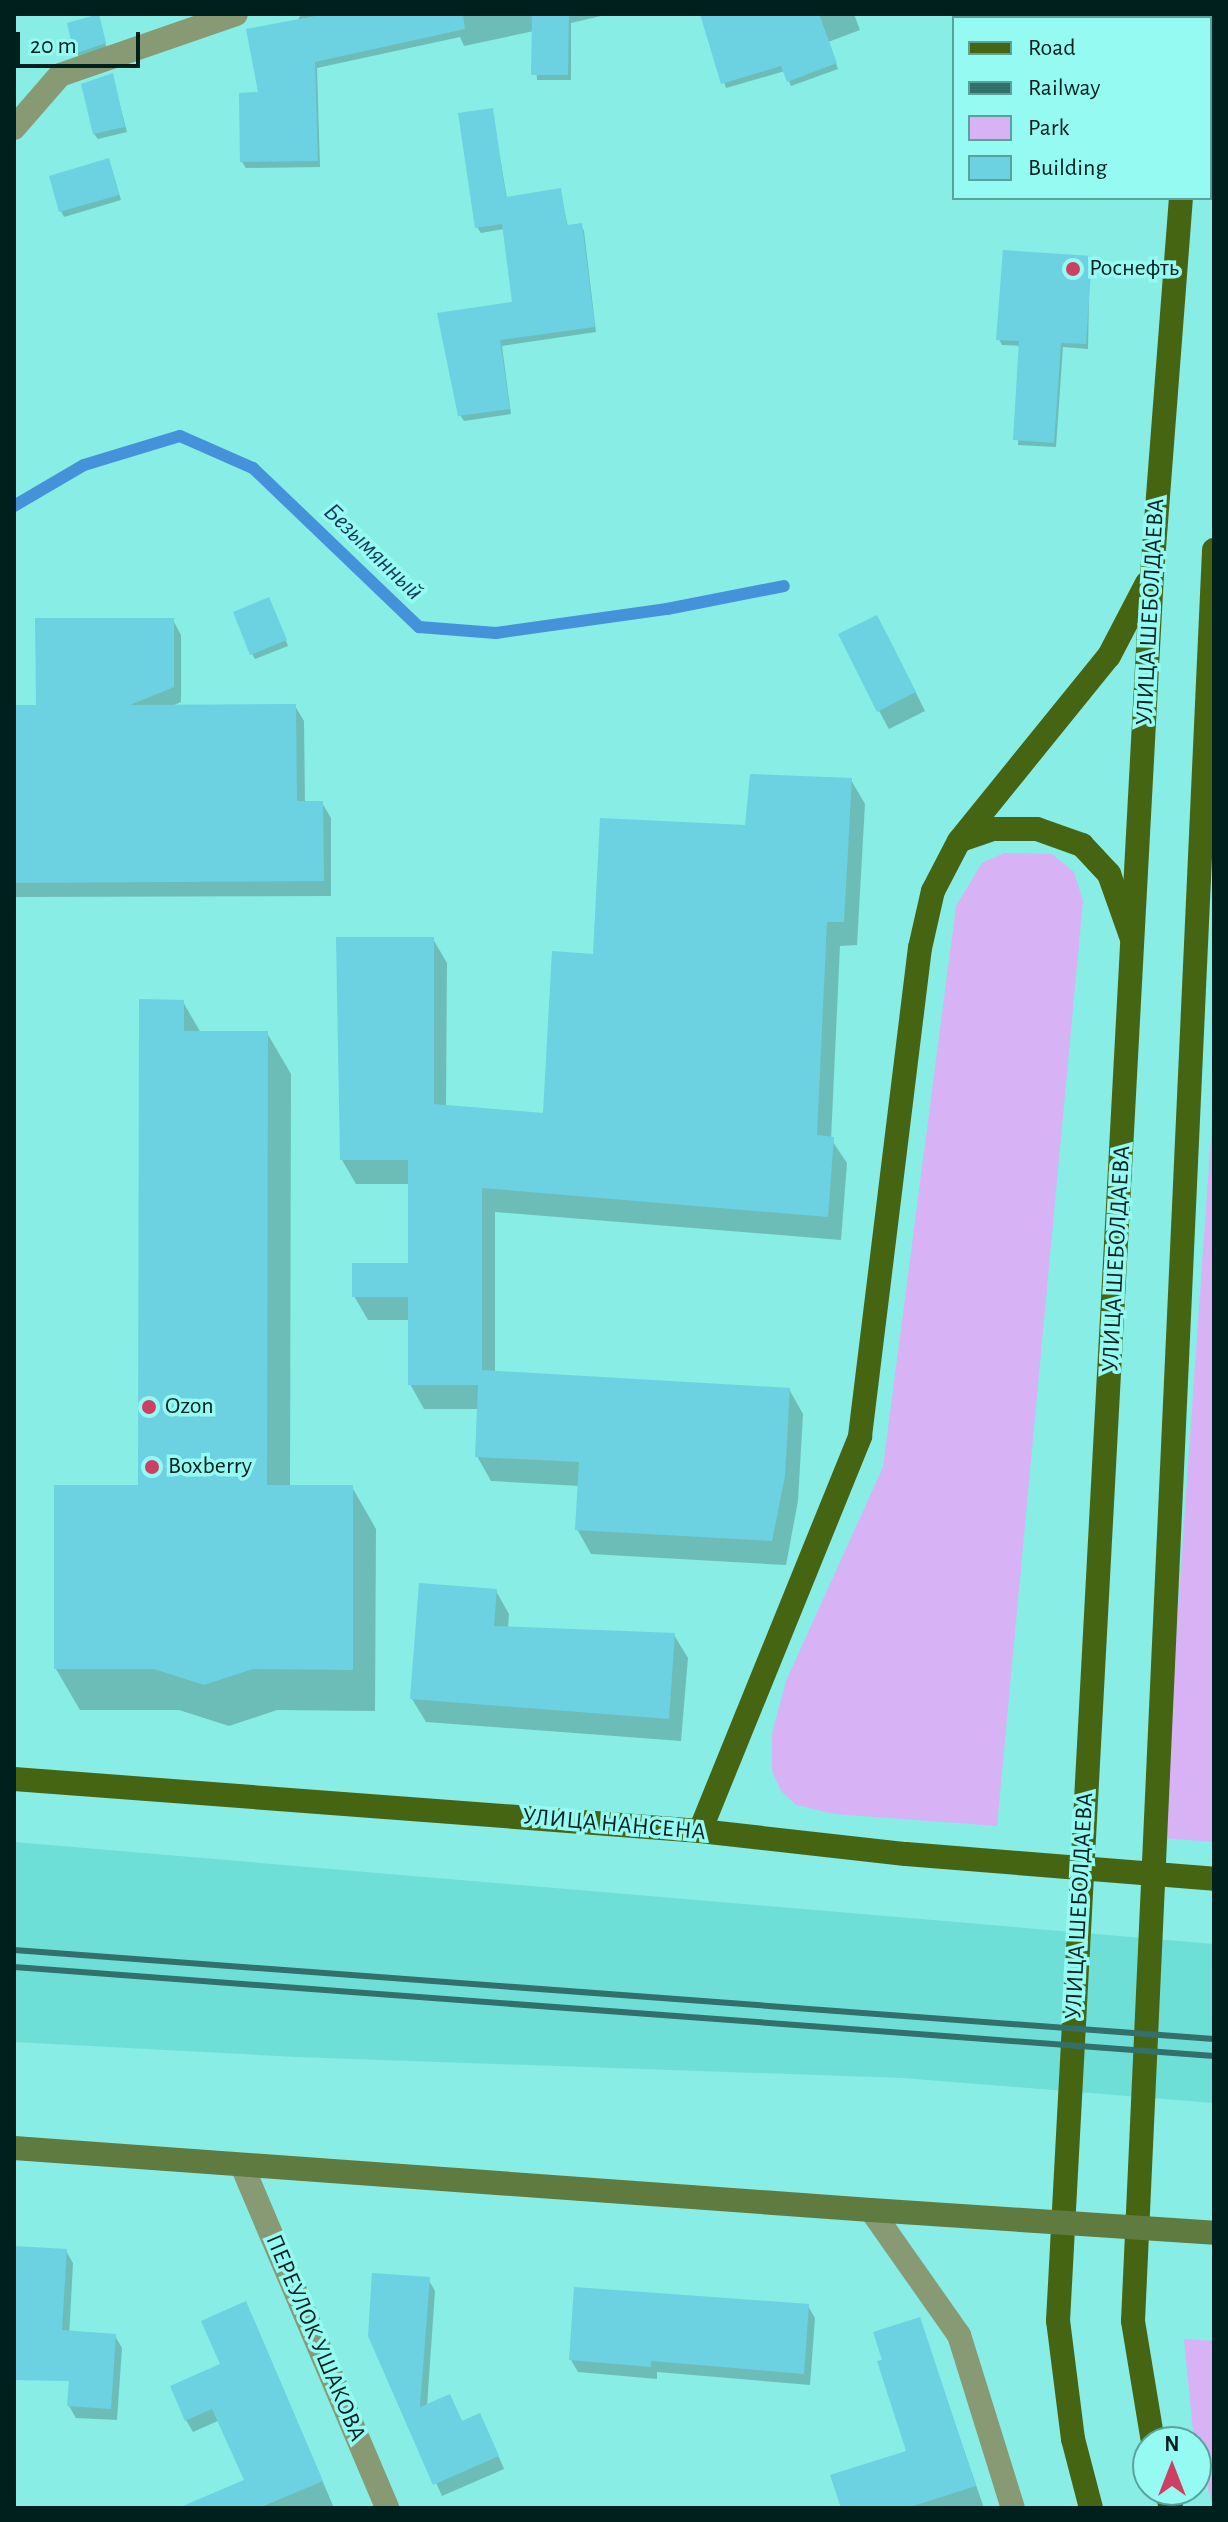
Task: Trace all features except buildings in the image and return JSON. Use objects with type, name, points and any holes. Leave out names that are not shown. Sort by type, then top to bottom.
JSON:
[{"type":"main road","name":"УЛИЦА ШЕБОЛДАЕВА","points":[[1091,2508],[1073,2439],[1058,2321],[1135,947],[1152,574],[1181,200]]},
{"type":"main road","points":[[1150,2426],[1133,2321],[1214,550]]},
{"type":"main road","points":[[700,1831],[860,1436],[920,948],[933,891],[959,841],[1109,656],[1152,574]]},
{"type":"main road","points":[[959,841],[993,829],[1037,829],[1082,845],[1109,874],[1135,947]]},
{"type":"main road","points":[[1196,949],[1214,907]]},
{"type":"main road","name":"УЛИЦА НАНСЕНА","points":[[14,1779],[700,1831],[906,1854],[1214,1879]]},
{"type":"main road","points":[[14,2148],[243,2168],[1214,2233]]},
{"type":"street","points":[[14,128],[60,75],[236,14]]},
{"type":"street","name":"ПЕРЕУЛОК УШАКОВА","points":[[243,2168],[387,2508]]},
{"type":"street","points":[[871,2210],[959,2335],[1013,2508]]},
{"type":"shaded area","points":[[14,1842],[1214,1944],[1214,2103],[903,2078],[296,2057],[14,2042]]},
{"type":"green space","points":[[1004,853],[1052,854],[1074,872],[1083,901],[997,1826],[835,1814],[796,1805],[781,1791],[772,1771],[772,1733],[786,1681],[883,1467],[956,906],[982,863]]},
{"type":"green space","points":[[1214,1094],[1214,1842],[1162,1838]]},
{"type":"green space","points":[[1184,2339],[1214,2341],[1214,2508],[1212,2426],[1192,2426]]},
{"type":"waterway","name":"Безымянный","points":[[14,506],[84,465],[180,436],[253,468],[419,627],[496,633],[667,609],[784,586]]},
{"type":"railway","points":[[14,1950],[1214,2039]]},
{"type":"railway","points":[[14,1967],[1214,2056]]},
{"type":"place","name":"Роснефть","points":[[1073,269]]},
{"type":"place","name":"Ozon","points":[[149,1407]]},
{"type":"place","name":"Boxberry","points":[[152,1467]]}]
